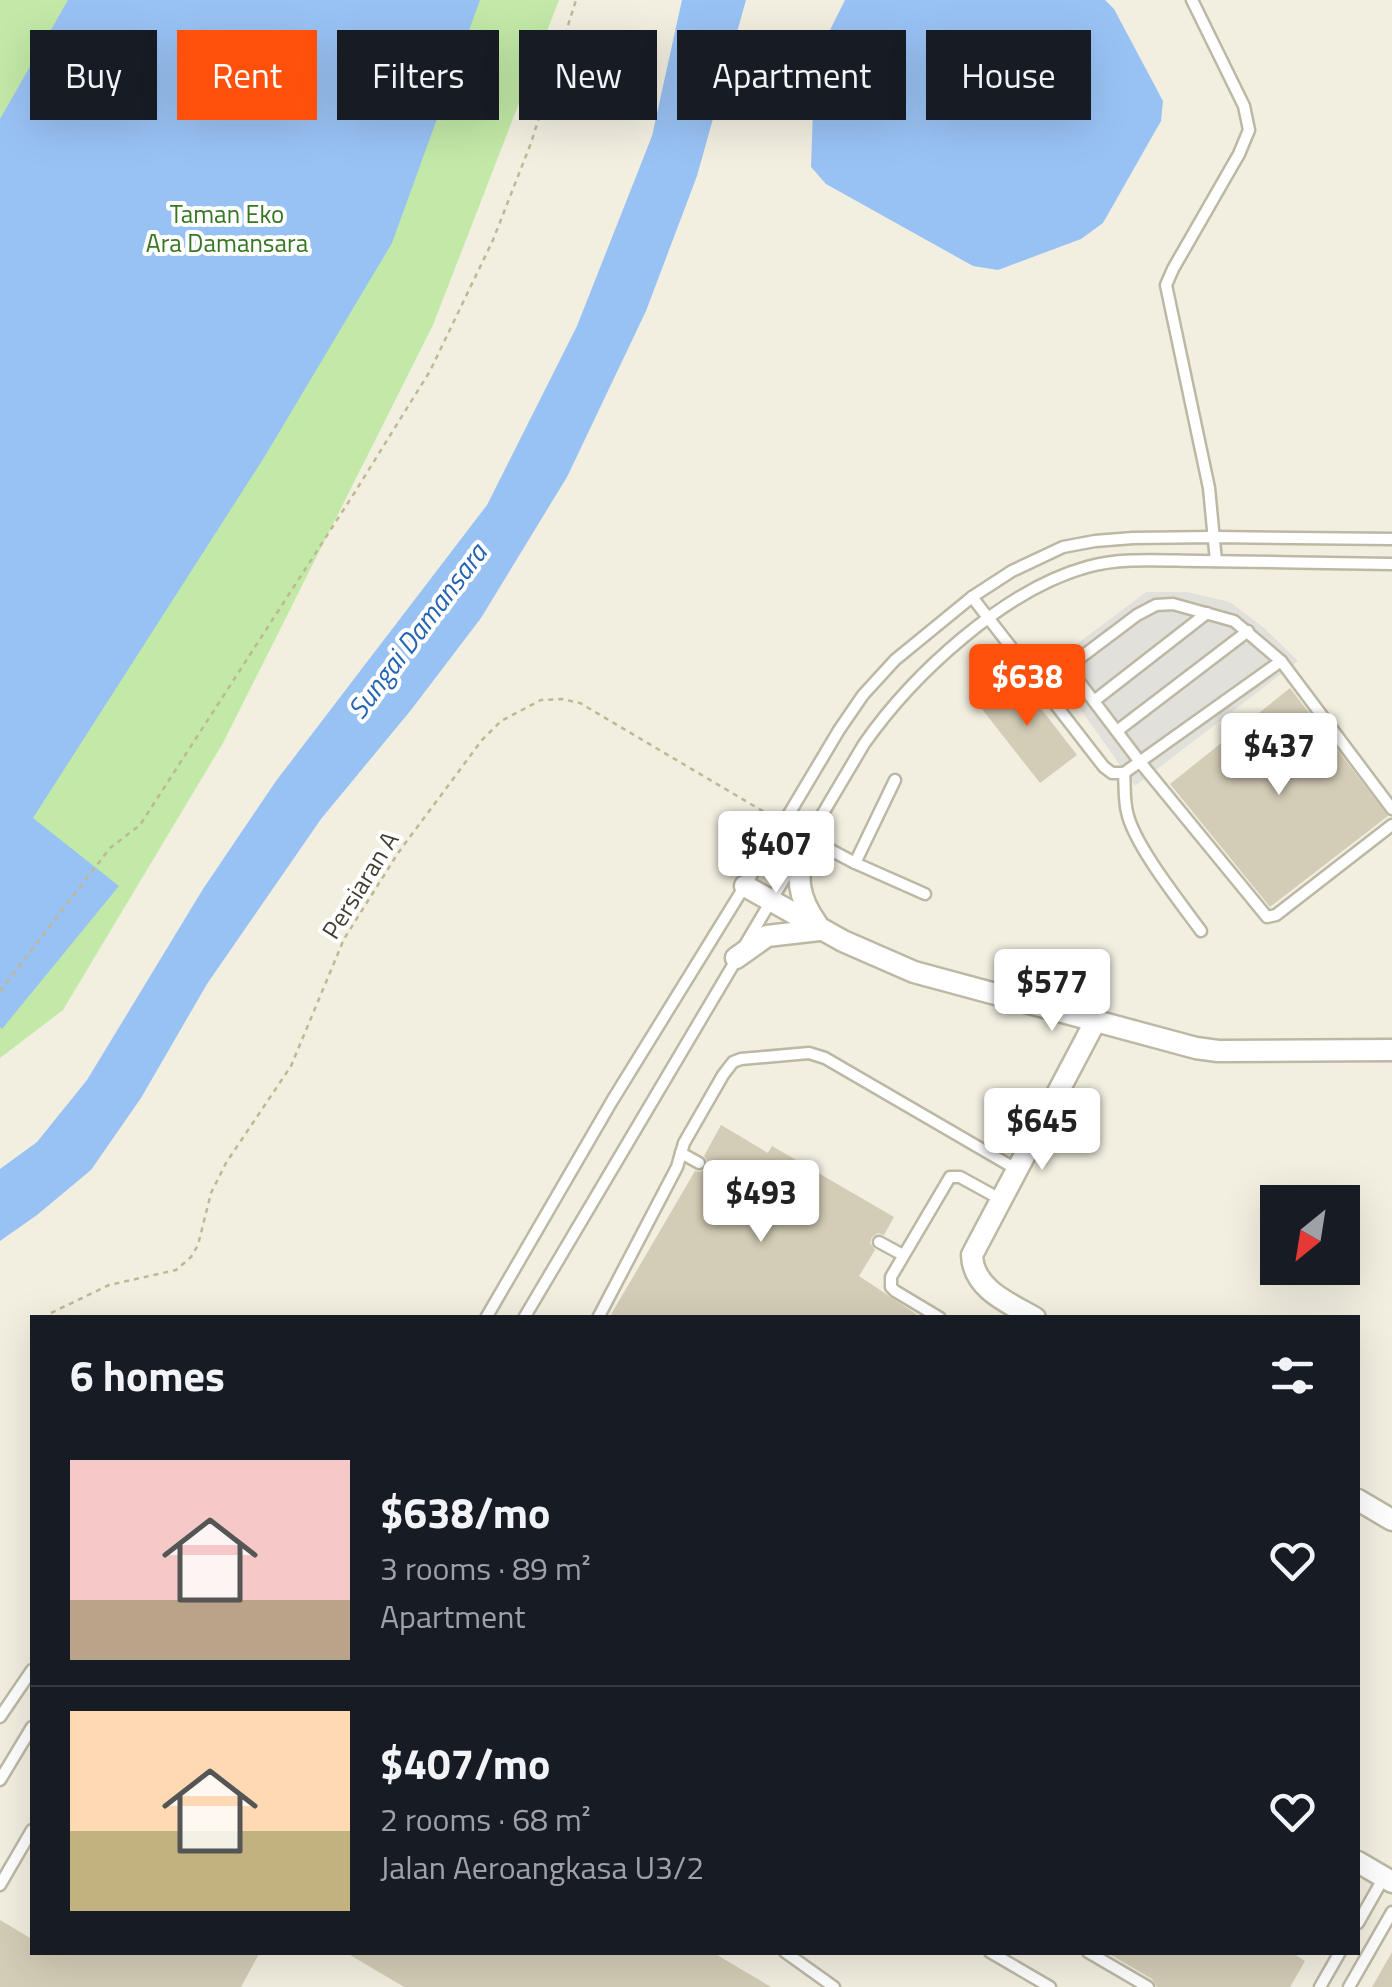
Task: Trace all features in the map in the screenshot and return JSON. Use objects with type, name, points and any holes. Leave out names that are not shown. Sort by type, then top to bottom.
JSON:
[{"type":"street","points":[[804,841],[798,880],[805,908],[821,930]]},
{"type":"street","points":[[745,886],[821,930],[914,972],[1196,1048],[1392,1050]]},
{"type":"street","points":[[736,958],[767,936],[821,930]]},
{"type":"street","points":[[1029,1315],[978,1278],[972,1255],[1096,1020]]},
{"type":"street","points":[[1360,1501],[1392,1520]]},
{"type":"street","points":[[1360,1863],[1388,1880]]},
{"type":"lane","points":[[1192,0],[1244,106],[1248,130],[1239,154],[1166,285],[1209,488],[1216,561]]},
{"type":"lane","points":[[488,1315],[838,730],[863,694],[895,660],[972,597],[1062,546],[1214,537],[1392,539]]},
{"type":"lane","points":[[526,1315],[843,776],[884,714],[914,682],[989,617],[1048,580],[1091,566],[1170,560],[1392,564]]},
{"type":"lane","points":[[972,597],[1112,773],[1124,773],[1281,661]]},
{"type":"lane","points":[[1042,687],[1156,605],[1173,604],[1234,621],[1281,661],[1392,809]]},
{"type":"lane","points":[[1094,701],[1207,612]]},
{"type":"lane","points":[[1117,731],[1248,631]]},
{"type":"lane","points":[[1068,667],[1267,917],[1276,915],[1392,826]]},
{"type":"lane","points":[[1124,773],[1126,810],[1132,827],[1201,931]]},
{"type":"lane","points":[[855,863],[895,780]]},
{"type":"lane","points":[[804,841],[925,894]]},
{"type":"lane","points":[[600,1315],[722,1075],[741,1059],[810,1053],[825,1058],[1016,1169]]},
{"type":"lane","points":[[681,1152],[700,1163]]},
{"type":"lane","points":[[935,1315],[891,1287],[891,1278],[903,1256],[950,1177],[960,1177],[1000,1199]]},
{"type":"lane","points":[[880,1242],[903,1256]]},
{"type":"lane","points":[[0,1717],[30,1673]]},
{"type":"lane","points":[[0,1780],[30,1730]]},
{"type":"lane","points":[[0,1885],[30,1833]]},
{"type":"lane","points":[[1360,1917],[1388,1880]]},
{"type":"lane","points":[[1349,1987],[1392,1912]]},
{"type":"lane","points":[[791,1955],[834,1987]]},
{"type":"lane","points":[[995,1955],[1050,1987]]},
{"type":"lane","points":[[1093,1955],[1148,1987]]},
{"type":"lane","points":[[1320,1987],[1338,1955]]},
{"type":"path","points":[[0,991],[110,848],[140,825],[430,370],[492,240],[531,143],[576,0]]},
{"type":"path","name":"Persiaran A","points":[[51,1313],[110,1285],[176,1270],[191,1257],[198,1245],[211,1193],[226,1163],[291,1066],[344,939],[398,853],[482,740],[501,721],[541,700],[580,703],[784,824]]},
{"type":"green space","name":"Taman Eko Ara Damansara","points":[[0,0],[559,0],[547,30],[519,30],[519,103],[433,325],[223,743],[63,1010],[0,1058]]},
{"type":"shaded area","points":[[1146,592],[1187,592],[1230,602],[1298,661],[1135,786],[1049,665]]},
{"type":"water","name":"Taman Eko Ara Damansara","points":[[68,0],[480,0],[469,30],[337,30],[337,120],[437,120],[392,243],[265,456],[33,818],[119,886],[2,1029],[0,119],[30,66],[30,120],[157,120],[157,30],[51,30]]},
{"type":"water","name":"Sungai Damansara","points":[[682,0],[746,0],[738,30],[677,30],[677,120],[713,120],[697,176],[646,311],[567,477],[481,618],[321,819],[207,984],[141,1098],[91,1170],[0,1241],[0,1169],[37,1142],[87,1080],[203,889],[276,781],[487,505],[577,326],[652,136]]},
{"type":"water","points":[[845,0],[1105,0],[1114,9],[1163,101],[1161,121],[1103,223],[1081,239],[998,270],[973,266],[826,184],[811,167],[813,120],[906,120],[906,30],[830,30]]},
{"type":"building","points":[[1015,675],[1077,755],[1040,783],[978,704]]},
{"type":"building","points":[[1290,688],[1388,816],[1270,907],[1170,784]]},
{"type":"building","points":[[721,1125],[768,1153],[772,1146],[894,1217],[884,1235],[872,1237],[870,1243],[875,1250],[859,1276],[918,1315],[611,1315],[695,1171],[706,1168],[704,1156]]},
{"type":"building","points":[[0,1920],[30,1938],[30,1955],[258,1955],[241,1987],[0,1987]]},
{"type":"building","points":[[1392,1952],[1392,1987],[1372,1987]]},
{"type":"building","points":[[350,1955],[717,1955],[771,1987],[404,1987]]},
{"type":"building","points":[[1111,1955],[1296,1955],[1305,1961],[1290,1987],[1157,1987],[1152,1979]]}]
